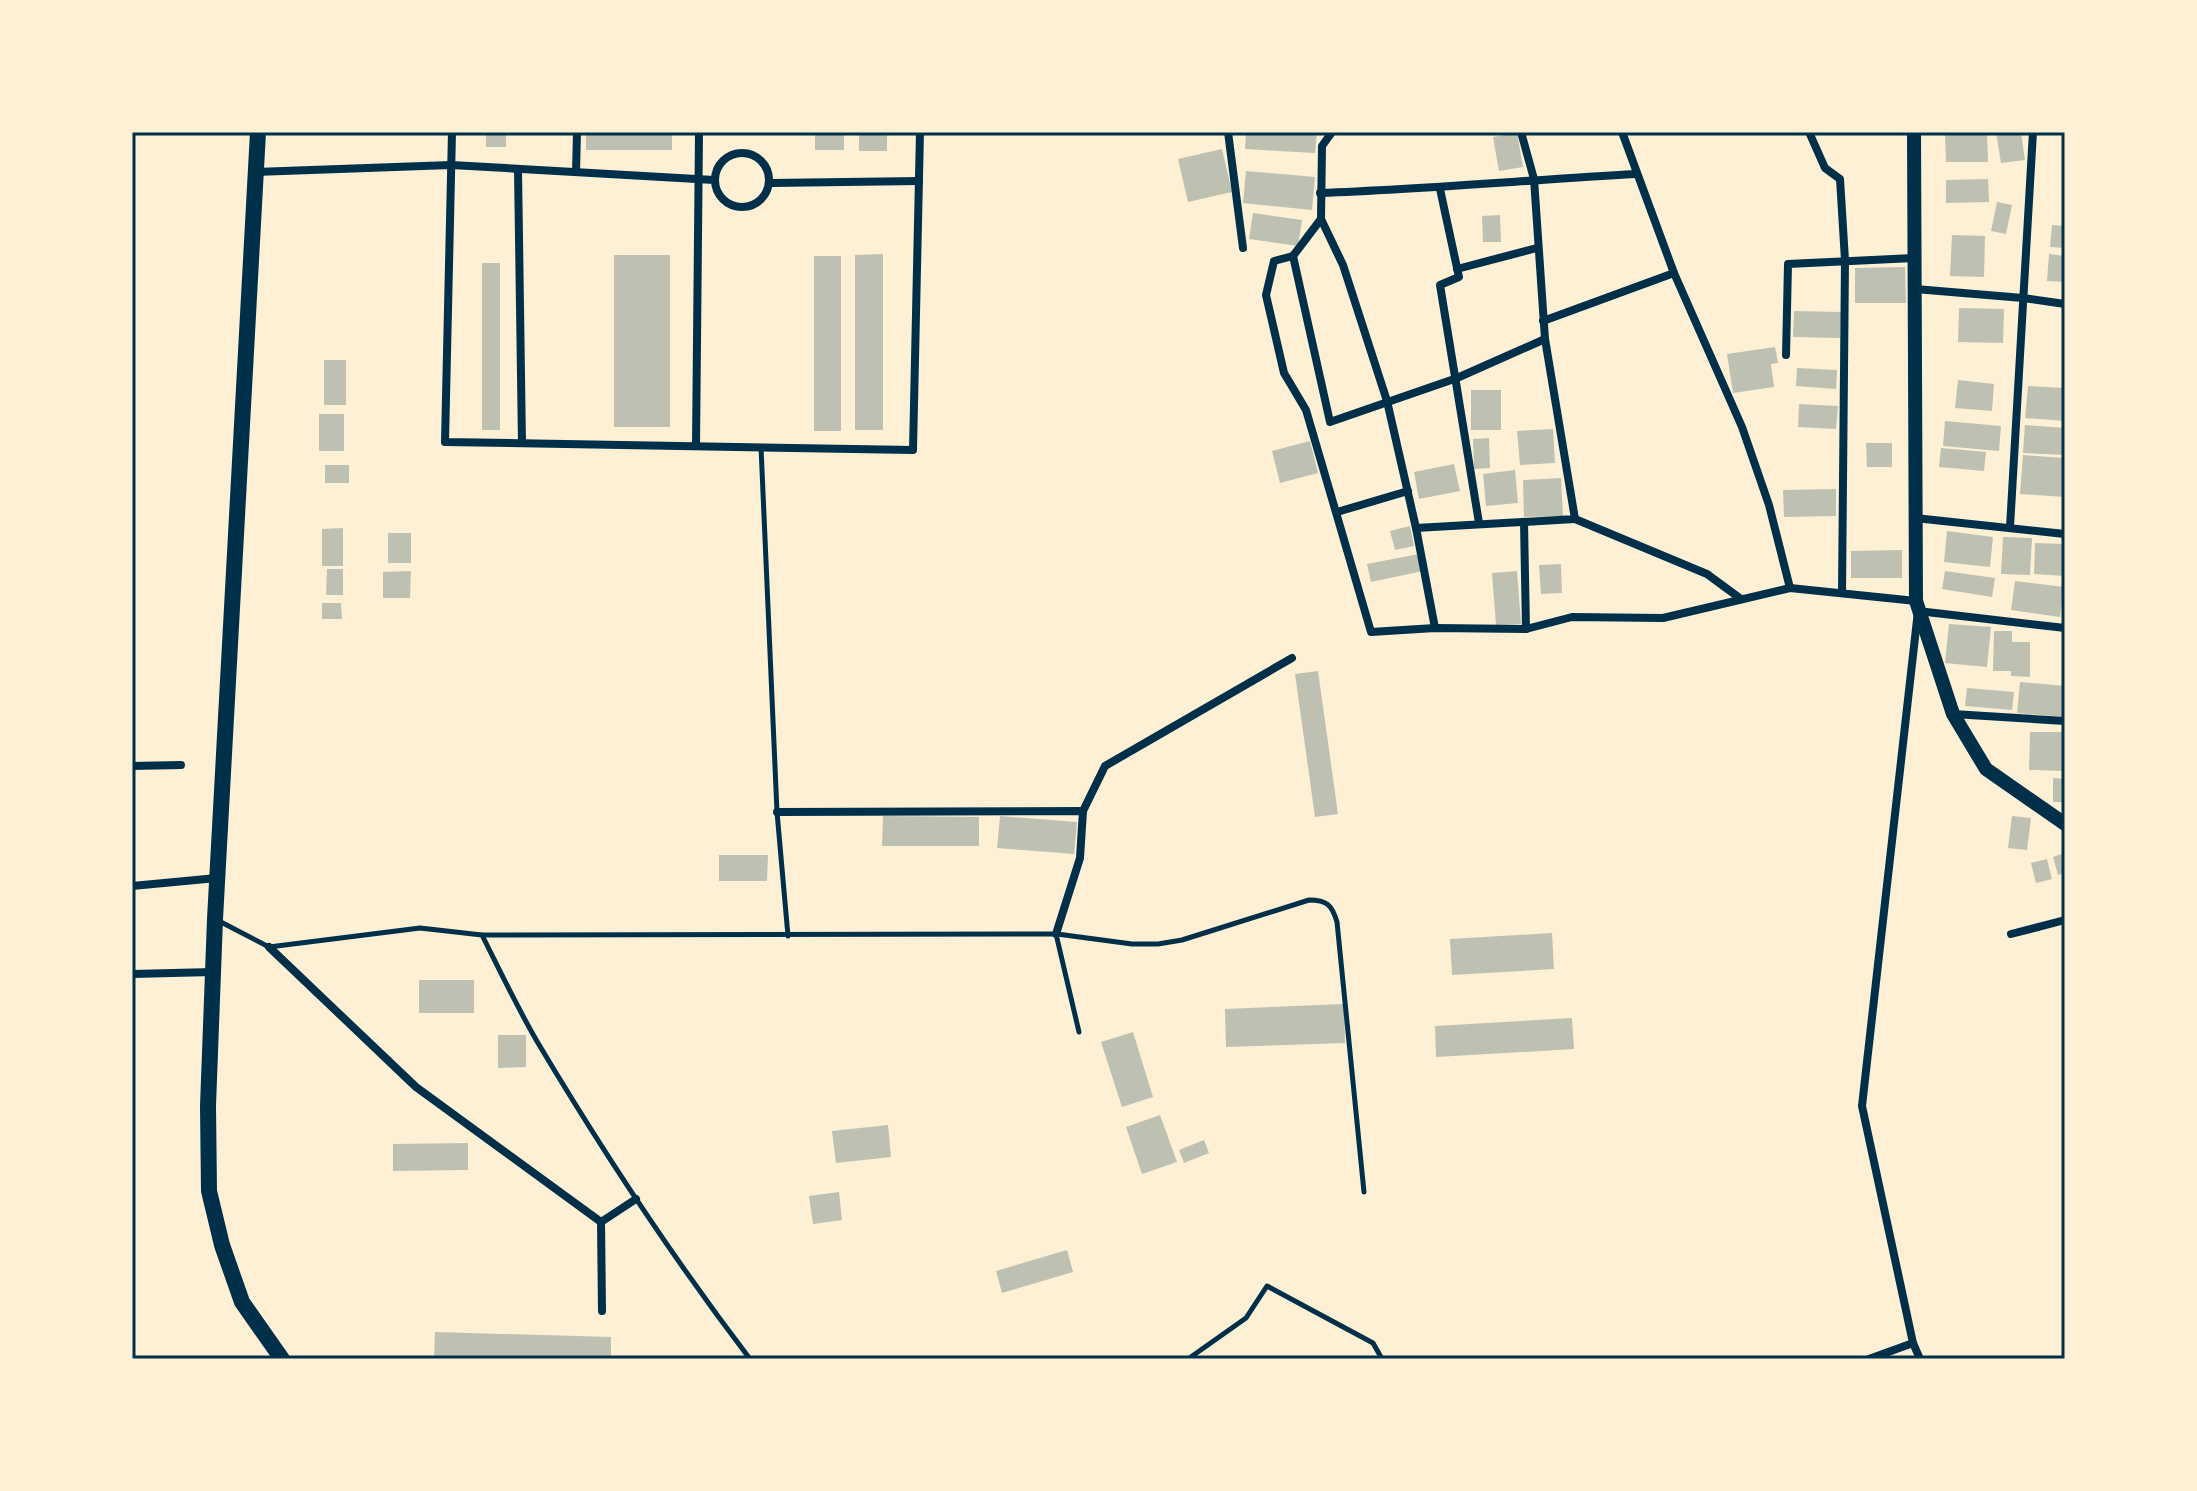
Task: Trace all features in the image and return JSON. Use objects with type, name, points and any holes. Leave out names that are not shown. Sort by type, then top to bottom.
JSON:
[{"type":"main road","points":[[258,132],[215,919],[208,1106],[209,1191],[222,1245],[242,1302],[282,1359]]},
{"type":"main road","points":[[1914,132],[1914,518],[1917,606],[1953,714],[1986,769],[2065,824]]},
{"type":"street","points":[[452,132],[445,442],[913,450],[920,132]]},
{"type":"street","points":[[576,172],[577,132]]},
{"type":"street","points":[[696,446],[699,132]]},
{"type":"street","points":[[1228,132],[1243,248]]},
{"type":"street","points":[[1332,132],[1322,146],[1321,219],[1343,265],[1387,401],[1435,628]]},
{"type":"street","points":[[1521,132],[1534,179],[1545,339],[1575,519]]},
{"type":"street","points":[[1622,132],[1674,273],[1742,427],[1769,505],[1790,588]]},
{"type":"street","points":[[1809,132],[1825,168],[1840,179],[1845,260],[1842,592]]},
{"type":"street","points":[[2010,527],[2033,132]]},
{"type":"street","points":[[744,152],[764,162],[771,183],[761,202],[741,209],[722,199],[714,180],[723,159],[744,152]]},
{"type":"street","points":[[255,172],[451,165],[714,180]]},
{"type":"street","points":[[518,169],[522,443]]},
{"type":"street","points":[[1320,193],[1440,189],[1534,179],[1636,174]]},
{"type":"street","points":[[771,183],[919,181]]},
{"type":"street","points":[[1440,189],[1459,277],[1440,285],[1479,523]]},
{"type":"street","points":[[1321,219],[1293,256],[1274,261],[1266,295],[1284,373],[1306,410],[1371,632],[1435,628],[1526,629],[1572,617],[1663,618],[1790,588],[1842,592],[2065,628]]},
{"type":"street","points":[[1457,269],[1537,248]]},
{"type":"street","points":[[1293,256],[1330,422],[1457,378],[1545,339]]},
{"type":"street","points":[[1786,355],[1788,264],[1914,258]]},
{"type":"street","points":[[1543,321],[1674,273]]},
{"type":"street","points":[[1915,289],[2065,304]]},
{"type":"street","points":[[1337,512],[1408,491]]},
{"type":"street","points":[[1914,518],[2065,534]]},
{"type":"street","points":[[1416,528],[1575,519],[1707,574],[1741,599]]},
{"type":"street","points":[[1524,522],[1526,629]]},
{"type":"street","points":[[1917,606],[1862,1106],[1913,1343],[1920,1359]]},
{"type":"street","points":[[1056,934],[1080,858],[1083,811],[1105,766],[1292,658]]},
{"type":"street","points":[[1953,714],[2065,721]]},
{"type":"street","points":[[132,766],[181,765]]},
{"type":"street","points":[[777,812],[1083,811]]},
{"type":"street","points":[[132,886],[218,878]]},
{"type":"street","points":[[2011,934],[2065,920]]},
{"type":"street","points":[[269,947],[416,1087],[601,1222]]},
{"type":"street","points":[[132,974],[214,972]]},
{"type":"street","points":[[601,1222],[636,1199]]},
{"type":"street","points":[[601,1222],[602,1311]]},
{"type":"street","points":[[1869,1359],[1913,1343]]},
{"type":"lane","points":[[761,447],[777,812],[788,936]]},
{"type":"lane","points":[[215,919],[269,947],[420,928],[482,935],[1056,934],[1132,944],[1158,944],[1182,940],[1309,900],[1323,900],[1333,908],[1337,922],[1364,1192]]},
{"type":"lane","points":[[1056,934],[1079,1032]]},
{"type":"lane","points":[[482,935],[537,1041],[636,1199],[702,1297],[750,1359]]},
{"type":"lane","points":[[1188,1359],[1246,1318],[1267,1286],[1373,1343],[1382,1359]]},
{"type":"building","points":[[486,132],[506,132],[506,147],[486,147]]},
{"type":"building","points":[[586,132],[672,132],[672,150],[586,150]]},
{"type":"building","points":[[815,132],[844,132],[844,150],[815,150]]},
{"type":"building","points":[[859,132],[887,132],[887,151],[859,151]]},
{"type":"building","points":[[1246,132],[1317,132],[1315,153],[1245,149]]},
{"type":"building","points":[[1945,132],[1987,132],[1988,162],[1946,162]]},
{"type":"building","points":[[1996,132],[2021,132],[2025,160],[2001,163]]},
{"type":"building","points":[[1517,133],[1523,167],[1499,171],[1493,137]]},
{"type":"building","points":[[1222,149],[1232,192],[1188,202],[1178,159]]},
{"type":"building","points":[[1246,171],[1315,177],[1312,210],[1243,203]]},
{"type":"building","points":[[1988,179],[1989,202],[1946,203],[1946,180]]},
{"type":"building","points":[[1997,202],[2012,205],[2006,234],[1991,231]]},
{"type":"building","points":[[1253,213],[1302,220],[1298,246],[1249,239]]},
{"type":"building","points":[[1500,215],[1501,242],[1483,242],[1482,216]]},
{"type":"building","points":[[2052,225],[2065,226],[2065,248],[2050,247]]},
{"type":"building","points":[[1952,235],[1985,236],[1984,277],[1950,276]]},
{"type":"building","points":[[883,254],[883,430],[855,430],[855,255]]},
{"type":"building","points":[[2049,254],[2065,256],[2065,282],[2047,281]]},
{"type":"building","points":[[614,255],[670,255],[670,427],[614,427]]},
{"type":"building","points":[[814,256],[841,256],[841,431],[814,431]]},
{"type":"building","points":[[482,263],[500,263],[500,430],[482,430]]},
{"type":"building","points":[[1905,267],[1906,303],[1855,303],[1855,268]]},
{"type":"building","points":[[1959,308],[2004,309],[2003,343],[1958,342]]},
{"type":"building","points":[[1794,311],[1841,312],[1840,338],[1793,337]]},
{"type":"building","points":[[1775,347],[1778,363],[1771,364],[1774,387],[1733,393],[1727,354]]},
{"type":"building","points":[[324,360],[346,360],[346,405],[324,405]]},
{"type":"building","points":[[1797,368],[1837,370],[1836,389],[1796,386]]},
{"type":"building","points":[[1958,380],[1994,384],[1992,411],[1955,408]]},
{"type":"building","points":[[2028,386],[2065,388],[2065,421],[2025,418]]},
{"type":"building","points":[[1471,390],[1501,390],[1501,430],[1471,430]]},
{"type":"building","points":[[1799,404],[1838,406],[1836,429],[1798,427]]},
{"type":"building","points":[[319,414],[344,414],[344,451],[319,451]]},
{"type":"building","points":[[1945,421],[2001,426],[1999,451],[1943,446]]},
{"type":"building","points":[[2025,425],[2065,428],[2065,455],[2023,453]]},
{"type":"building","points":[[1553,429],[1555,463],[1520,465],[1517,431]]},
{"type":"building","points":[[1489,438],[1490,468],[1474,469],[1473,439]]},
{"type":"building","points":[[1310,441],[1318,473],[1280,483],[1272,451]]},
{"type":"building","points":[[1866,443],[1892,443],[1892,467],[1867,467]]},
{"type":"building","points":[[1941,448],[1986,452],[1984,471],[1939,467]]},
{"type":"building","points":[[2023,455],[2065,458],[2065,497],[2020,494]]},
{"type":"building","points":[[1454,464],[1460,491],[1419,499],[1414,472]]},
{"type":"building","points":[[325,465],[349,465],[349,483],[325,483]]},
{"type":"building","points":[[1515,470],[1518,503],[1486,506],[1483,474]]},
{"type":"building","points":[[1561,478],[1563,516],[1524,517],[1523,480]]},
{"type":"building","points":[[1836,489],[1836,516],[1784,517],[1783,490]]},
{"type":"building","points":[[1410,526],[1414,546],[1395,550],[1390,531]]},
{"type":"building","points":[[343,528],[343,566],[322,566],[322,529]]},
{"type":"building","points":[[1947,531],[1993,537],[1990,567],[1944,562]]},
{"type":"building","points":[[388,533],[411,533],[411,563],[388,563]]},
{"type":"building","points":[[2003,537],[2032,538],[2030,575],[2001,574]]},
{"type":"building","points":[[2035,543],[2065,544],[2065,576],[2034,574]]},
{"type":"building","points":[[1902,550],[1902,578],[1851,578],[1851,551]]},
{"type":"building","points":[[1419,554],[1423,571],[1371,582],[1367,564]]},
{"type":"building","points":[[1561,564],[1562,593],[1541,594],[1539,565]]},
{"type":"building","points":[[327,569],[343,569],[343,595],[326,595]]},
{"type":"building","points":[[411,571],[410,598],[383,598],[383,572]]},
{"type":"building","points":[[1517,571],[1521,624],[1496,625],[1492,573]]},
{"type":"building","points":[[1945,571],[1995,578],[1992,597],[1942,589]]},
{"type":"building","points":[[2015,581],[2064,587],[2060,617],[2011,610]]},
{"type":"building","points":[[322,603],[341,603],[342,619],[322,619]]},
{"type":"building","points":[[1949,624],[1991,627],[1987,667],[1945,663]]},
{"type":"building","points":[[1994,631],[2012,631],[2012,642],[2030,642],[2030,677],[2011,676],[2011,671],[1993,671]]},
{"type":"building","points":[[1318,671],[1338,814],[1315,817],[1295,674]]},
{"type":"building","points":[[2020,682],[2065,686],[2065,717],[2017,713]]},
{"type":"building","points":[[1967,688],[2014,692],[2012,710],[1965,706]]},
{"type":"building","points":[[2030,732],[2065,732],[2065,771],[2029,770]]},
{"type":"building","points":[[2053,778],[2065,779],[2065,802],[2053,802]]},
{"type":"building","points":[[883,816],[979,817],[979,846],[882,846]]},
{"type":"building","points":[[1000,816],[1077,822],[1074,854],[997,848]]},
{"type":"building","points":[[2012,816],[2031,818],[2027,850],[2008,848]]},
{"type":"building","points":[[2065,853],[2065,873],[2058,875],[2053,857]]},
{"type":"building","points":[[719,855],[768,855],[767,881],[719,881]]},
{"type":"building","points":[[2047,859],[2052,879],[2036,883],[2031,863]]},
{"type":"building","points":[[1552,933],[1554,969],[1452,975],[1450,939]]},
{"type":"building","points":[[419,980],[474,980],[474,1013],[419,1013]]},
{"type":"building","points":[[1344,1004],[1345,1043],[1226,1047],[1225,1009]]},
{"type":"building","points":[[1572,1018],[1574,1049],[1436,1057],[1435,1026]]},
{"type":"building","points":[[1133,1032],[1153,1097],[1122,1107],[1101,1042]]},
{"type":"building","points":[[498,1035],[526,1035],[526,1067],[498,1068]]},
{"type":"building","points":[[1160,1115],[1177,1162],[1142,1174],[1126,1127]]},
{"type":"building","points":[[888,1125],[891,1157],[836,1163],[832,1131]]},
{"type":"building","points":[[1204,1140],[1209,1153],[1184,1163],[1179,1150]]},
{"type":"building","points":[[468,1143],[468,1170],[393,1171],[393,1144]]},
{"type":"building","points":[[839,1192],[842,1220],[813,1224],[809,1196]]},
{"type":"building","points":[[1067,1250],[1073,1272],[1002,1293],[996,1271]]},
{"type":"building","points":[[435,1332],[611,1337],[611,1359],[434,1359]]}]
